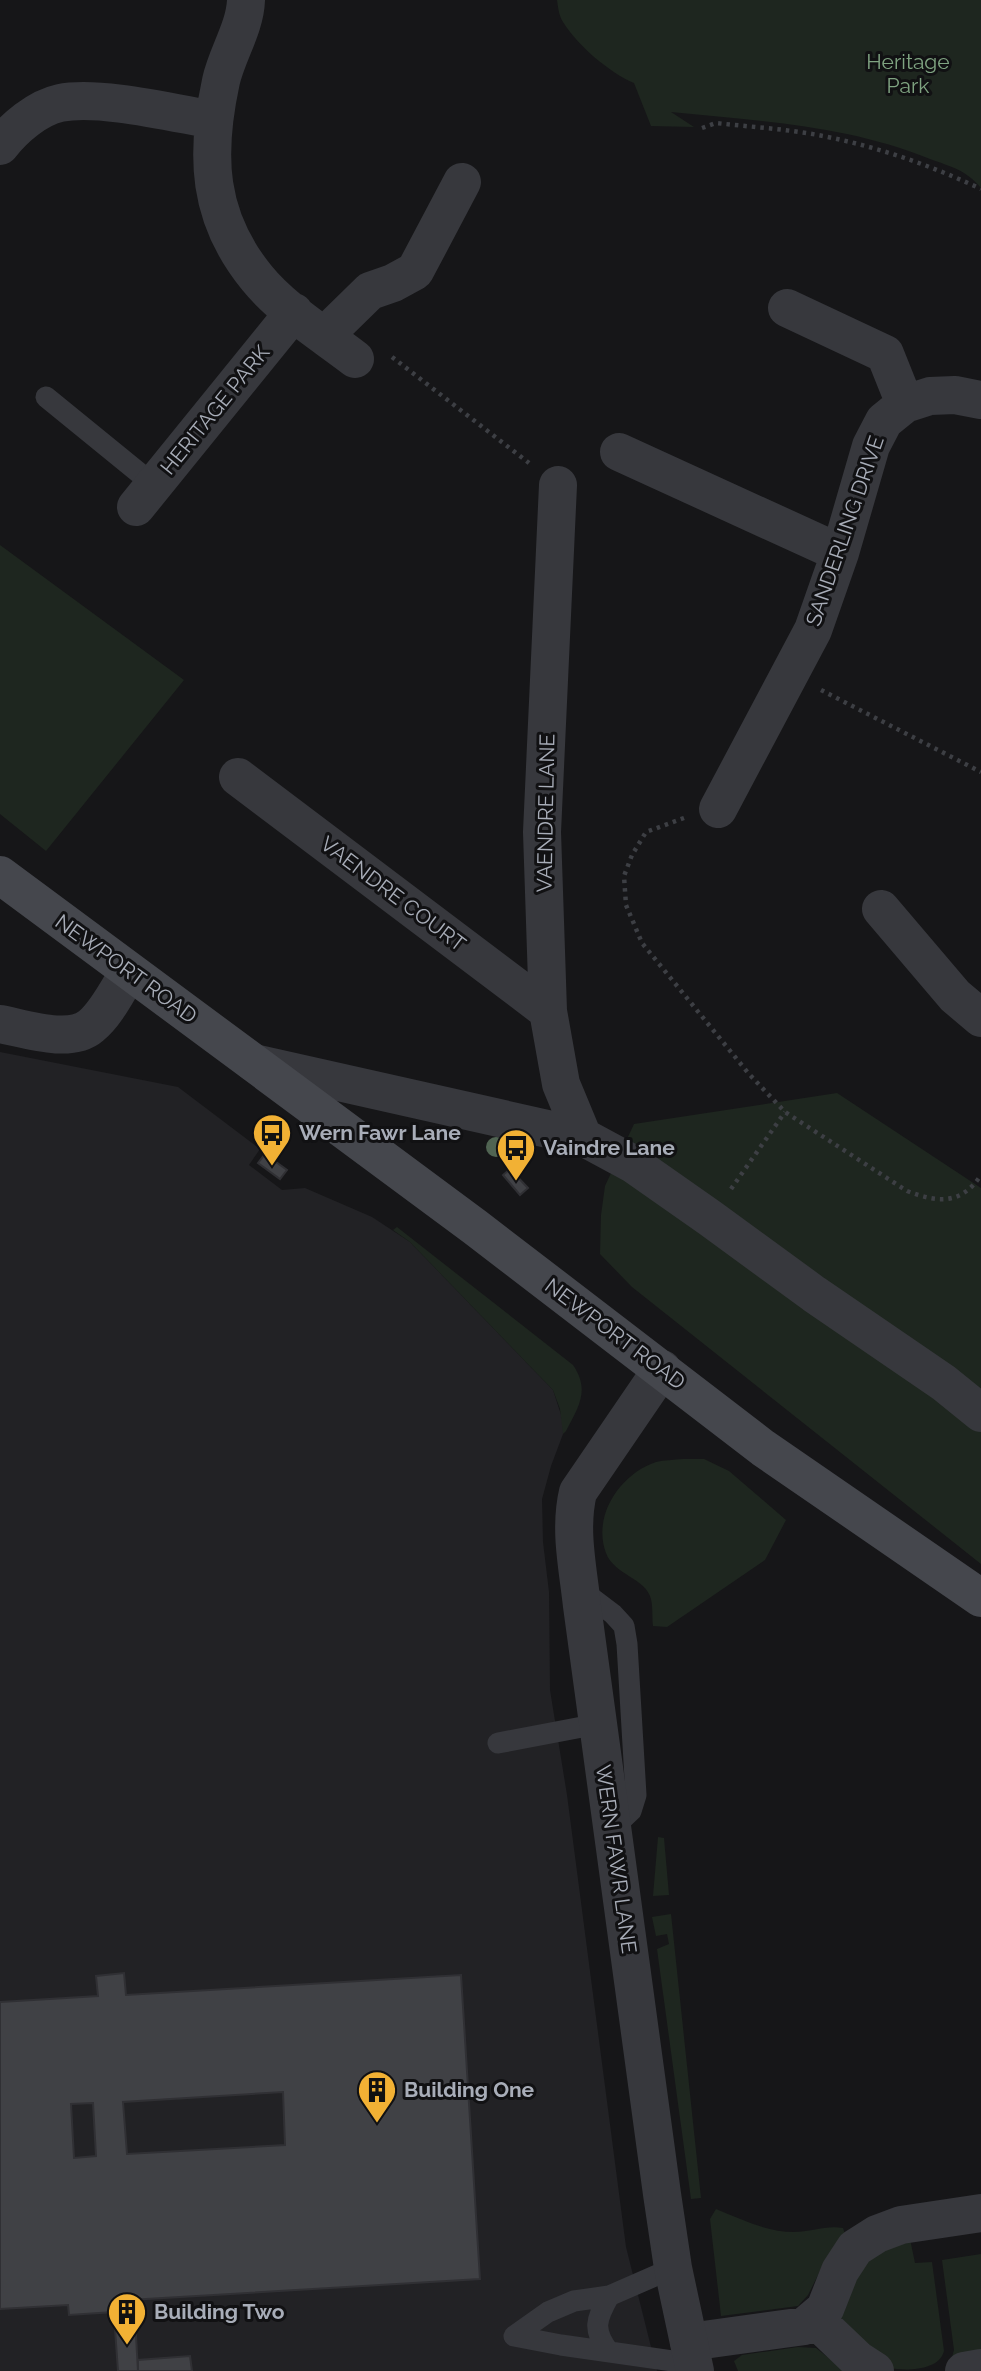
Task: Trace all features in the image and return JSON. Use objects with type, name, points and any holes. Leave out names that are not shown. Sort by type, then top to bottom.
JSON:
[{"type":"main road","name":"NEWPORT ROAD","points":[[0,875],[662,1369],[763,1448],[981,1598]]},
{"type":"street","points":[[246,0],[221,79],[211,160],[213,190],[238,251],[258,279],[294,312],[332,327],[355,359]]},
{"type":"street","points":[[1,143],[35,113],[59,103],[86,101],[214,120]]},
{"type":"street","points":[[332,327],[370,291],[393,284],[415,271],[462,182]]},
{"type":"street","points":[[787,307],[885,354],[905,404],[930,396],[956,395],[981,400]]},
{"type":"street","name":"HERITAGE PARK","points":[[145,496],[294,312]]},
{"type":"street","name":"SANDERLING DRIVE","points":[[719,809],[813,630],[841,553],[871,446],[884,421],[905,404]]},
{"type":"street","points":[[619,452],[841,553]]},
{"type":"street","name":"VAENDRE LANE","points":[[558,485],[542,832],[548,1012],[561,1084],[583,1137]]},
{"type":"street","name":"VAENDRE COURT","points":[[238,777],[548,1012]]},
{"type":"street","points":[[881,909],[955,996],[981,1018]]},
{"type":"street","points":[[0,1024],[65,1036],[79,1034],[93,1025],[129,972]]},
{"type":"street","name":"NEWPORT ROAD","points":[[254,1063],[583,1137],[633,1164],[944,1383],[981,1413]]},
{"type":"street","name":"WERN FAWR LANE","points":[[662,1369],[578,1492],[573,1513],[580,1589],[673,2268],[693,2359]]},
{"type":"street","points":[[693,2359],[805,2326],[825,2309],[840,2271],[855,2248],[877,2234],[901,2225],[981,2213]]},
{"type":"street","points":[[815,2319],[858,2360],[875,2371]]},
{"type":"street","points":[[964,2371],[981,2368]]},
{"type":"lane","points":[[46,397],[145,496]]},
{"type":"lane","points":[[580,1589],[613,1614],[624,1626],[627,1644],[636,1795],[631,1811],[612,1829]]},
{"type":"lane","points":[[498,1743],[598,1724]]},
{"type":"lane","points":[[673,2268],[609,2296],[574,2301],[548,2312],[514,2336],[561,2346],[693,2359]]},
{"type":"lane","points":[[609,2296],[598,2314],[597,2328],[601,2341],[609,2352]]},
{"type":"path","points":[[702,128],[716,123],[821,135],[885,150],[981,189]]},
{"type":"path","points":[[332,327],[373,342],[558,485]]},
{"type":"path","points":[[790,674],[981,772]]},
{"type":"path","points":[[719,809],[692,815],[646,832],[632,855],[624,876],[626,905],[642,943],[749,1074],[785,1112],[907,1191],[928,1199],[951,1199],[972,1189],[981,1175]]},
{"type":"path","points":[[710,1218],[785,1112]]},
{"type":"shaded area","points":[[0,1052],[178,1087],[260,1149],[249,1165],[282,1190],[305,1188],[372,1217],[410,1242],[553,1390],[564,1424],[542,1499],[543,1542],[549,1592],[550,1690],[567,1795],[626,2247],[657,2371],[0,2371]]},
{"type":"green space","name":"Heritage Park","points":[[557,0],[981,0],[981,188],[970,177],[952,167],[899,148],[835,132],[671,112],[694,127],[651,126],[634,83],[585,49],[562,20]]},
{"type":"green space","points":[[0,545],[184,680],[46,851],[0,814]]},
{"type":"green space","points":[[837,1093],[981,1188],[981,1564],[632,1287],[600,1254],[605,1186],[634,1124]]},
{"type":"green space","points":[[397,1227],[573,1365],[581,1382],[581,1398],[563,1434],[560,1409],[553,1390],[410,1242],[393,1230]]},
{"type":"green space","points":[[704,1459],[729,1471],[786,1520],[765,1560],[667,1627],[653,1626],[652,1602],[648,1592],[610,1560],[603,1539],[603,1525],[612,1498],[631,1476],[656,1462]]},
{"type":"green space","points":[[658,1837],[664,1838],[669,1895],[653,1896]]},
{"type":"green space","points":[[671,1914],[701,2198],[691,2199],[657,1949],[669,1944],[667,1934],[656,1936],[652,1917]]},
{"type":"green space","points":[[716,2209],[774,2230],[794,2232],[837,2227],[843,2228],[845,2234],[826,2259],[808,2295],[798,2306],[721,2316],[710,2219]]},
{"type":"green space","points":[[910,2239],[915,2263],[932,2262],[944,2351],[936,2363],[929,2366],[896,2369],[881,2364],[857,2346],[845,2331],[840,2308],[852,2265]]},
{"type":"green space","points":[[981,2254],[981,2359],[950,2364],[954,2350],[942,2260]]},
{"type":"green space","points":[[798,2347],[816,2348],[845,2371],[738,2371],[734,2361],[742,2355]]},
{"type":"building","points":[[265,1154],[287,1170],[280,1179],[258,1163]]},
{"type":"building","points":[[510,1169],[528,1188],[520,1195],[503,1175]]},
{"type":"building","name":"Building One","points":[[124,1973],[126,1995],[461,1975],[480,2279],[113,2301],[114,2312],[69,2315],[68,2305],[0,2309],[0,2002],[98,1996],[96,1976]],"holes":[[[283,2092],[285,2145],[127,2154],[123,2102]],[[93,2103],[96,2156],[74,2158],[71,2104]]]},
{"type":"building","name":"Building Two","points":[[134,2300],[138,2371],[118,2371],[113,2301]]},
{"type":"building","points":[[190,2356],[192,2371],[138,2371],[138,2360]]},
{"type":"place","name":"Wern Fawr Lane","points":[[272,1167]]},
{"type":"place","name":"Vaindre Lane","points":[[516,1182]]},
{"type":"place","name":"Building One","points":[[377,2124]]},
{"type":"place","name":"Building Two","points":[[127,2346]]}]
